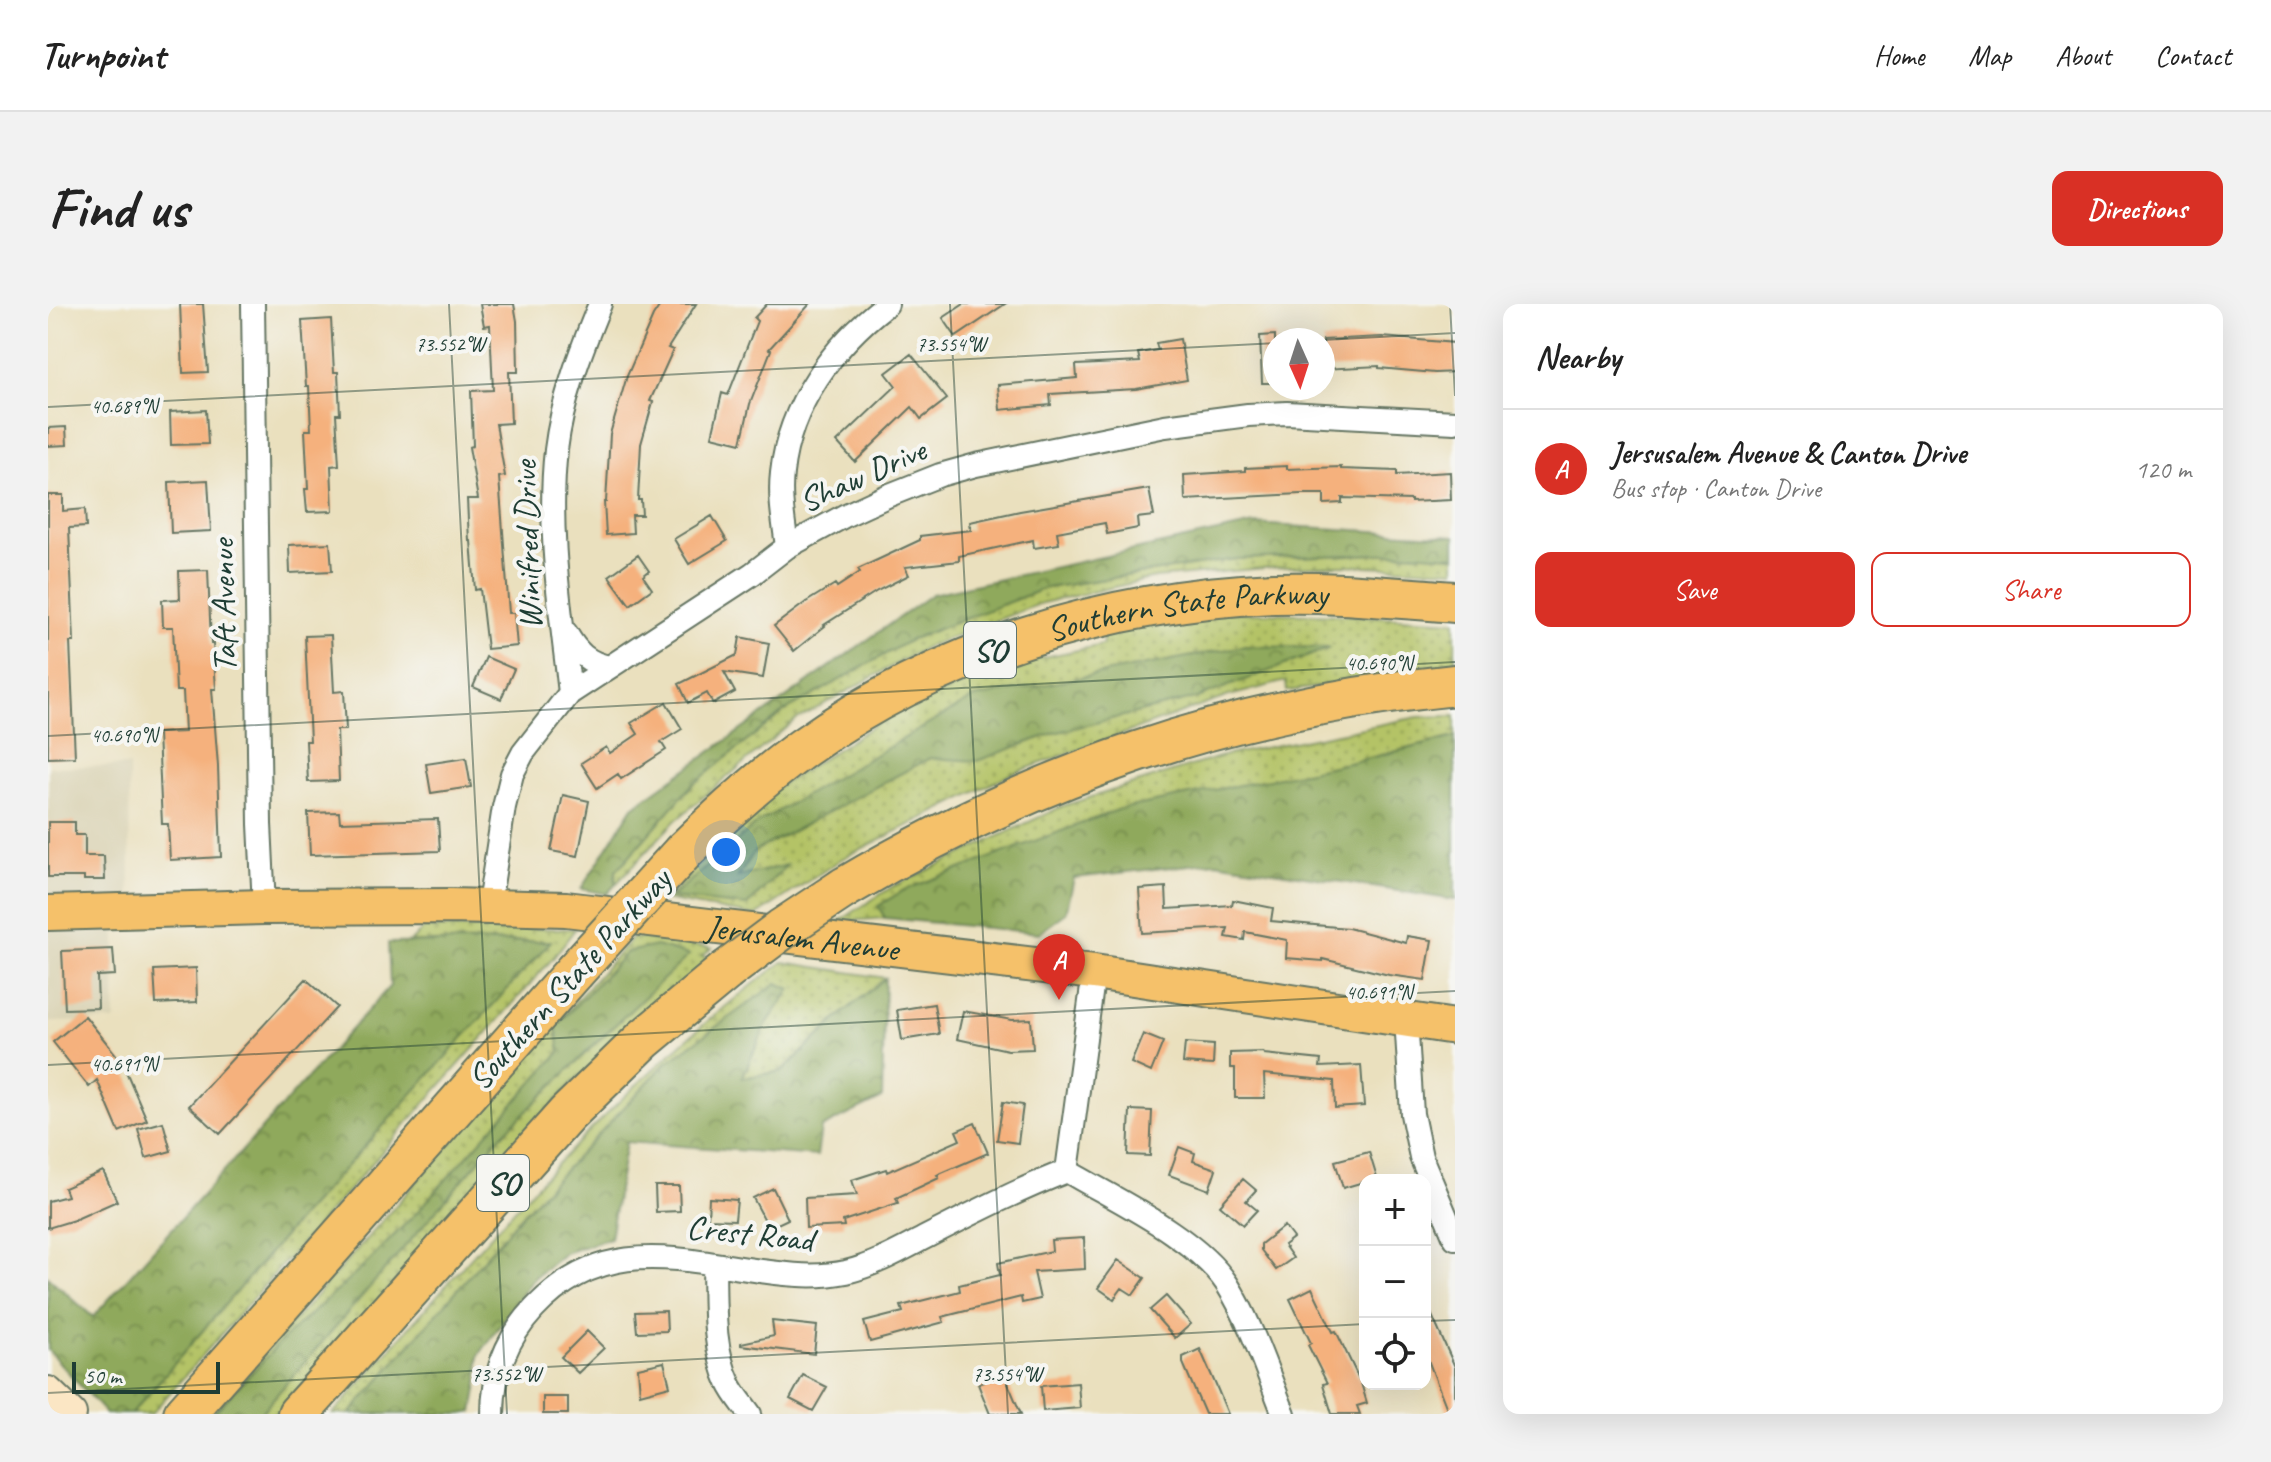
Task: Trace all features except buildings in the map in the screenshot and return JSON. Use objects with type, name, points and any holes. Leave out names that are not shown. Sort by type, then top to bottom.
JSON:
[{"type":"highway","name":"Southern State Parkway","points":[[184,1414],[684,851],[745,793],[843,722],[952,665],[1065,625],[1138,608],[1243,595],[1300,594],[1455,602]]},
{"type":"highway","name":"SO","points":[[298,1414],[567,1114],[635,1047],[726,971],[844,888],[936,836],[1038,788],[1140,750],[1210,729],[1304,707],[1455,685]]},
{"type":"main road","name":"Jerusalem Avenue","points":[[48,913],[489,905],[566,909],[1094,972],[1455,1027]]},
{"type":"street","name":"Taft Avenue","points":[[253,304],[264,907]]},
{"type":"street","name":"Winifred Drive","points":[[570,693],[557,581],[553,491],[556,448],[567,396],[600,304]]},
{"type":"street","points":[[787,547],[781,499],[782,470],[794,422],[819,374],[838,348],[887,304]]},
{"type":"street","name":"Shaw Drive","points":[[489,905],[512,774],[523,753],[570,693],[752,574],[787,547],[887,496],[976,465],[1165,426],[1248,415],[1287,413],[1455,422]]},
{"type":"street","points":[[563,628],[581,655],[598,665],[610,667]]},
{"type":"street","points":[[1094,972],[1067,1171],[1181,1239],[1207,1260],[1227,1284],[1242,1313],[1284,1414]]},
{"type":"street","points":[[1406,1018],[1412,1114],[1421,1157],[1455,1238]]},
{"type":"street","name":"Crest Road","points":[[493,1414],[499,1367],[519,1327],[537,1306],[568,1281],[604,1263],[661,1257],[799,1276],[850,1271],[882,1259],[1026,1187],[1067,1171]]},
{"type":"street","points":[[714,1264],[715,1328],[719,1353],[730,1384],[750,1414]]},
{"type":"shaded area","points":[[129,766],[130,908],[116,909],[115,1021],[48,1022],[48,767]]},
{"type":"green space","points":[[1254,524],[1455,536],[1455,556],[1407,553],[1237,559],[1046,588],[912,639],[782,713],[691,786],[616,871],[615,885],[607,894],[581,889],[633,807],[932,594]]},
{"type":"green space","points":[[1407,553],[1455,556],[1455,570],[1341,565],[1155,578],[1042,603],[926,647],[794,721],[675,821],[615,885],[616,871],[691,786],[782,713],[912,639],[1046,588],[1237,559]]},
{"type":"green space","points":[[1218,612],[1455,621],[1455,669],[1287,691],[1286,681],[1229,696],[1011,774],[843,858],[756,916],[665,900],[772,791],[895,712],[1015,663],[1103,645],[1102,631]]},
{"type":"green space","points":[[1244,646],[1330,648],[1197,698],[1054,733],[977,761],[930,758],[755,851],[738,877],[787,865],[747,906],[670,898],[759,822],[974,698]]},
{"type":"green space","points":[[1455,716],[1455,737],[1353,762],[879,906],[885,918],[838,922],[892,887],[1063,806],[1223,756],[1418,717]]},
{"type":"green space","points":[[1455,737],[1455,900],[1216,862],[1074,878],[1066,913],[1039,933],[885,918],[878,906],[904,890],[1120,809],[1353,762]]},
{"type":"green space","points":[[424,928],[575,929],[553,958],[151,1414],[131,1414],[303,1214],[550,941],[410,942]]},
{"type":"green space","points":[[633,937],[712,948],[702,956],[711,960],[574,1081],[277,1414],[210,1414],[316,1295]]},
{"type":"green space","points":[[551,941],[303,1214],[131,1414],[106,1414],[48,1350],[48,1277],[93,1317],[390,986],[388,943]]},
{"type":"green space","points":[[656,946],[689,955],[498,1139],[260,1414],[213,1414],[285,1337],[362,1268],[418,1211],[560,1052],[556,1026],[627,952]]},
{"type":"green space","points":[[783,962],[885,978],[782,1071],[742,1078],[766,1025],[790,989],[778,983],[666,1063],[521,1216],[350,1414],[333,1414],[492,1234],[602,1118],[720,1011]]},
{"type":"green space","points":[[885,978],[882,1098],[821,1128],[817,1156],[626,1142],[610,1238],[565,1253],[534,1278],[479,1355],[473,1412],[350,1414],[521,1216],[666,1063],[777,983],[791,989],[766,1025],[742,1078],[783,1071]]},
{"type":"place","name":"Jersusalem Avenue & Canton Drive","points":[[1059,1000]]}]
